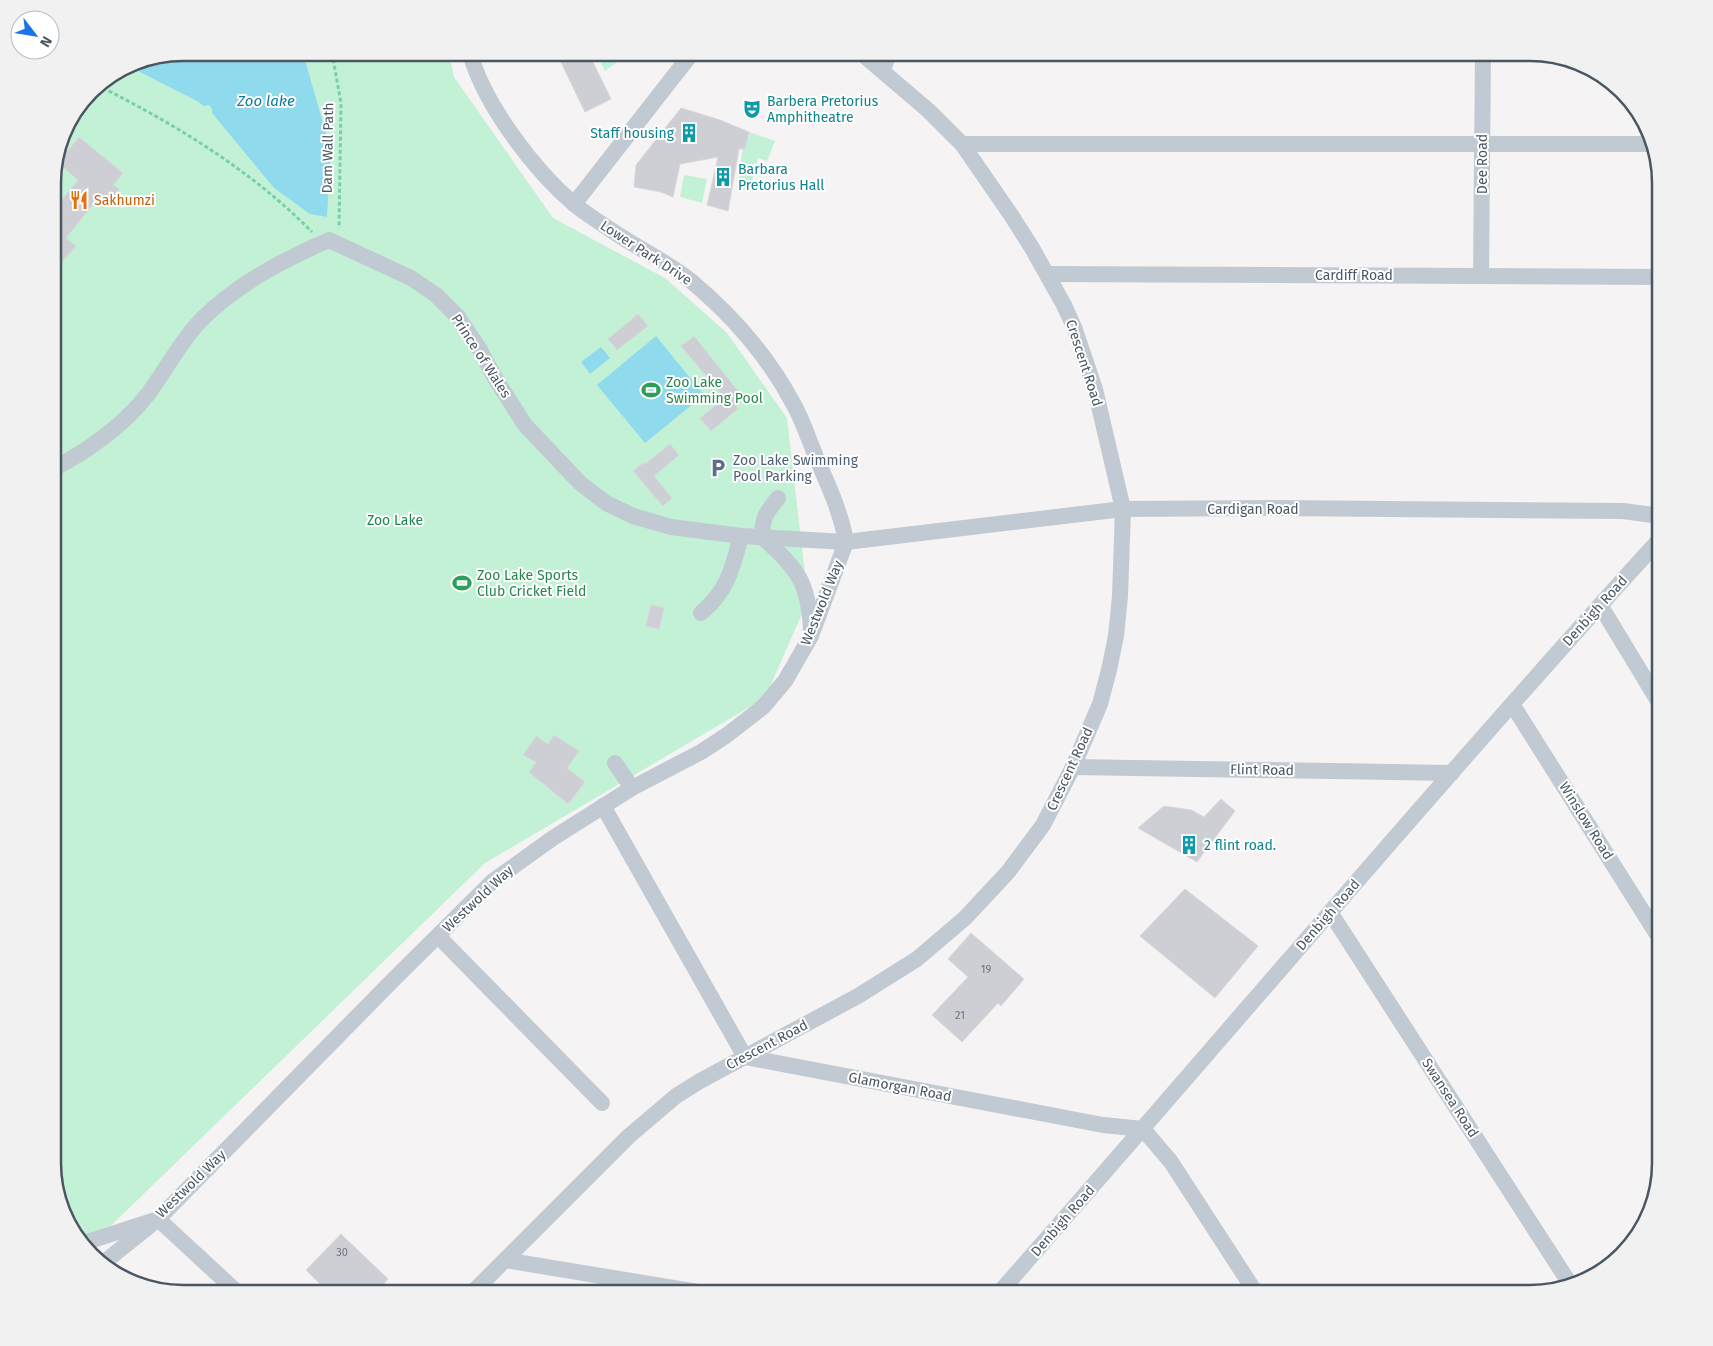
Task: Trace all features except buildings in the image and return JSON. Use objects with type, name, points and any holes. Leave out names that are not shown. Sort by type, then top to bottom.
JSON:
[{"type":"street","name":"Lower Park Drive","points":[[473,61],[481,83],[499,114],[543,173],[574,204],[612,231],[682,274],[718,305],[748,336],[771,365],[795,406],[840,516],[846,542]]},
{"type":"street","points":[[574,204],[685,61]]},
{"type":"street","name":"Crescent Road","points":[[481,1285],[629,1136],[661,1108],[700,1082],[858,996],[917,959],[964,918],[1008,872],[1043,825],[1073,767],[1100,704],[1116,636],[1120,596],[1123,510],[1095,389],[1074,327],[1047,274],[1011,215],[962,144],[929,111],[872,61]]},
{"type":"street","points":[[883,70],[886,61]]},
{"type":"street","name":"Dee Road","points":[[1482,275],[1483,61]]},
{"type":"street","points":[[962,144],[1645,144]]},
{"type":"street","name":"Prince of Wales","points":[[62,463],[107,433],[133,411],[146,396],[193,330],[236,289],[279,264],[329,240],[411,278],[446,304],[458,317],[480,350],[495,378],[525,425],[580,483],[596,497],[633,516],[660,524],[741,536],[846,542]]},
{"type":"street","name":"Cardiff Road","points":[[1047,274],[1652,277]]},
{"type":"street","points":[[778,498],[762,522],[762,538],[786,558],[796,571],[810,607],[811,636]]},
{"type":"street","name":"Cardigan Road","points":[[846,542],[1123,510],[1278,508],[1623,511],[1652,515]]},
{"type":"street","points":[[701,613],[715,600],[730,575],[741,536]]},
{"type":"street","name":"Westwold Way","points":[[90,1241],[158,1219],[493,881],[522,859],[603,806],[632,788],[701,752],[757,712],[785,681],[811,636],[846,542]]},
{"type":"street","name":"Denbigh Road","points":[[1007,1285],[1512,704],[1652,548]]},
{"type":"street","points":[[1600,605],[1652,691]]},
{"type":"street","name":"Winslow Road","points":[[1512,704],[1652,926]]},
{"type":"street","points":[[616,763],[632,788]]},
{"type":"street","name":"Flint Road","points":[[1073,767],[1452,773]]},
{"type":"street","points":[[603,806],[745,1057]]},
{"type":"street","name":"Swansea Road","points":[[1330,912],[1567,1279]]},
{"type":"street","points":[[438,936],[602,1102]]},
{"type":"street","name":"Glamorgan Road","points":[[745,1057],[1103,1125],[1143,1129]]},
{"type":"street","points":[[1143,1129],[1171,1162],[1250,1285]]},
{"type":"street","points":[[109,1259],[158,1219],[228,1285]]},
{"type":"street","points":[[505,1260],[651,1285]]},
{"type":"path","name":"Dam Wall Path","points":[[334,61],[341,103],[339,244]]},
{"type":"path","points":[[106,90],[217,153],[298,218],[315,234]]},
{"type":"green space","name":"Zoo Lake","points":[[184,61],[451,61],[454,77],[553,218],[665,278],[727,333],[787,418],[808,600],[765,698],[485,863],[93,1244],[74,1217],[65,1194],[62,1170],[62,176],[65,152],[74,129],[87,109],[109,87],[137,71],[152,65]]},
{"type":"green space","points":[[600,61],[618,61],[605,71]]},
{"type":"green space","points":[[749,132],[775,141],[767,161],[758,158],[749,191],[738,188],[742,153]]},
{"type":"green space","points":[[684,175],[707,179],[702,203],[680,197]]},
{"type":"water","name":"Zoo lake","points":[[184,61],[305,61],[331,145],[327,217],[310,214],[274,188],[212,113],[209,105],[204,106],[137,71],[152,65]]},
{"type":"water","name":"Zoo Lake Swimming Pool","points":[[656,336],[704,395],[645,443],[597,385]]},
{"type":"water","points":[[601,347],[610,358],[590,374],[581,362]]},
{"type":"place","name":"Barbera Pretorius Amphitheatre","points":[[752,109]]},
{"type":"place","name":"Staff housing","points":[[689,133]]},
{"type":"place","name":"Barbara Pretorius Hall","points":[[723,177]]},
{"type":"place","name":"Sakhumzi","points":[[79,200]]},
{"type":"place","name":"Zoo Lake Swimming Pool","points":[[651,390]]},
{"type":"place","name":"Zoo Lake Swimming Pool Parking","points":[[718,468]]},
{"type":"place","name":"Zoo Lake Sports Club Cricket Field","points":[[462,583]]},
{"type":"place","name":"2 flint road.","points":[[1189,845]]}]
